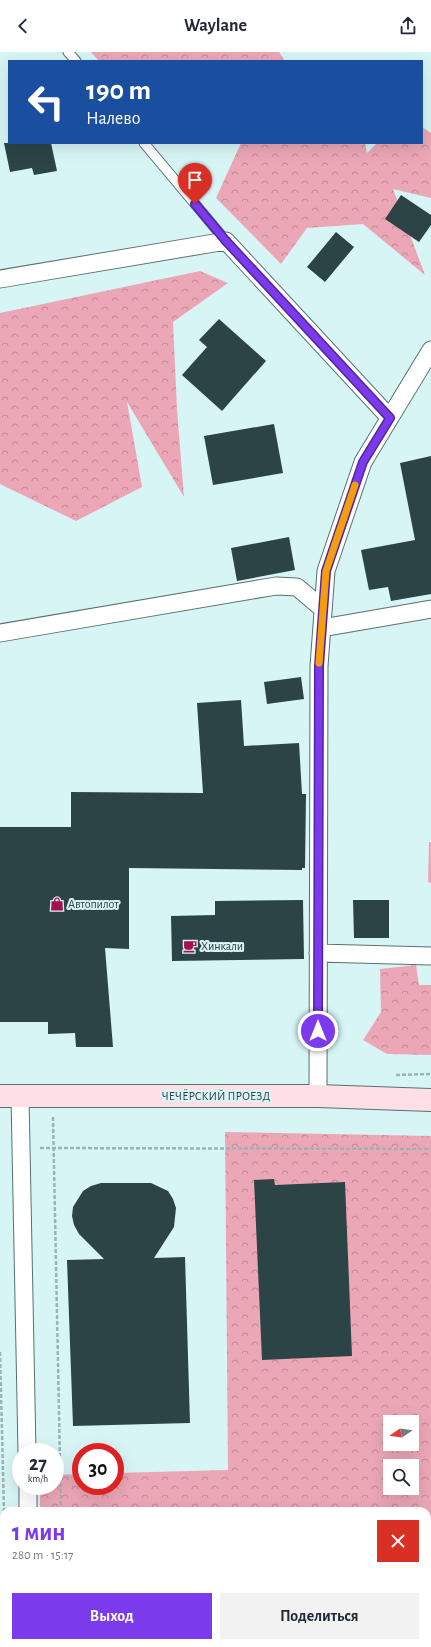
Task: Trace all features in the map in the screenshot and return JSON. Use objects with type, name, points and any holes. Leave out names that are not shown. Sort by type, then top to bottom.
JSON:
[{"type":"main road","name":"ЧЕЧЁРСКИЙ ПРОЕЗД","points":[[10,1096],[318,1096],[431,1100]]},
{"type":"street","points":[[0,279],[226,241],[390,418]]},
{"type":"street","points":[[318,1096],[319,666],[326,571],[363,462],[431,350]]},
{"type":"street","points":[[0,633],[276,586],[297,587],[323,609]]},
{"type":"street","points":[[322,628],[431,609]]},
{"type":"street","points":[[318,953],[431,956]]},
{"type":"street","points":[[10,1096],[20,1148],[27,1443]]},
{"type":"street","points":[[28,1495],[28,1507]]},
{"type":"lane","points":[[68,52],[75,60]]},
{"type":"lane","points":[[145,144],[226,241]]},
{"type":"path","points":[[52,1096],[61,1507]]},
{"type":"path","points":[[20,1148],[431,1150]]},
{"type":"path","points":[[0,1352],[4,1507]]},
{"type":"green space","points":[[91,52],[279,52],[284,60],[98,60]]},
{"type":"green space","points":[[423,128],[431,133],[431,198],[393,189],[425,275],[363,224],[307,228],[281,264],[216,198],[241,144],[365,144],[367,153],[376,144],[423,144]]},
{"type":"green space","points":[[200,271],[228,283],[173,322],[177,409],[184,497],[127,402],[142,487],[76,521],[0,484],[0,313]]},
{"type":"green space","points":[[429,842],[431,842],[431,883],[428,882]]},
{"type":"green space","points":[[416,965],[419,985],[431,985],[431,1055],[387,1054],[363,1040],[381,1012],[380,969]]},
{"type":"green space","points":[[225,1132],[431,1136],[431,1507],[40,1507],[40,1495],[64,1495],[64,1475],[72,1474],[72,1495],[124,1495],[124,1473],[228,1470]]},
{"type":"building","points":[[4,143],[51,144],[57,171],[34,175],[32,168],[10,172]]},
{"type":"building","points":[[401,195],[431,215],[431,225],[419,242],[385,219]]},
{"type":"building","points":[[336,232],[354,247],[325,282],[307,267]]},
{"type":"building","points":[[219,319],[266,361],[222,411],[182,375],[207,347],[199,340]]},
{"type":"building","points":[[274,424],[283,473],[213,485],[204,436]]},
{"type":"building","points":[[431,456],[431,594],[391,601],[388,587],[369,590],[361,550],[415,540],[400,463]]},
{"type":"building","points":[[289,537],[295,570],[237,581],[231,548]]},
{"type":"building","points":[[301,677],[304,699],[267,704],[264,682]]},
{"type":"building","points":[[241,700],[244,746],[299,743],[302,794],[306,794],[305,868],[302,868],[302,870],[129,868],[129,949],[105,948],[113,1047],[76,1047],[75,1033],[48,1034],[48,1022],[0,1022],[0,827],[71,827],[71,792],[203,793],[197,703]]},
{"type":"building","points":[[303,900],[304,959],[172,961],[171,916],[215,915],[215,901]]},
{"type":"building","points":[[353,900],[389,900],[389,938],[354,938]]},
{"type":"building","points":[[274,1179],[275,1185],[345,1182],[352,1356],[262,1360],[254,1180]]},
{"type":"building","points":[[101,1183],[151,1183],[168,1191],[173,1199],[176,1208],[174,1227],[154,1258],[185,1257],[190,1423],[73,1426],[67,1260],[104,1259],[79,1234],[74,1225],[72,1216],[73,1207],[83,1191],[91,1186]]},
{"type":"slow traffic","points":[[319,663],[326,571],[355,485]]},
{"type":"place","name":"Автопилот","points":[[57,904]]},
{"type":"place","name":"Хинкали","points":[[190,946]]},
{"type":"route","points":[[195,204],[226,241],[390,418],[363,462],[326,571],[319,666],[318,1031]]}]
